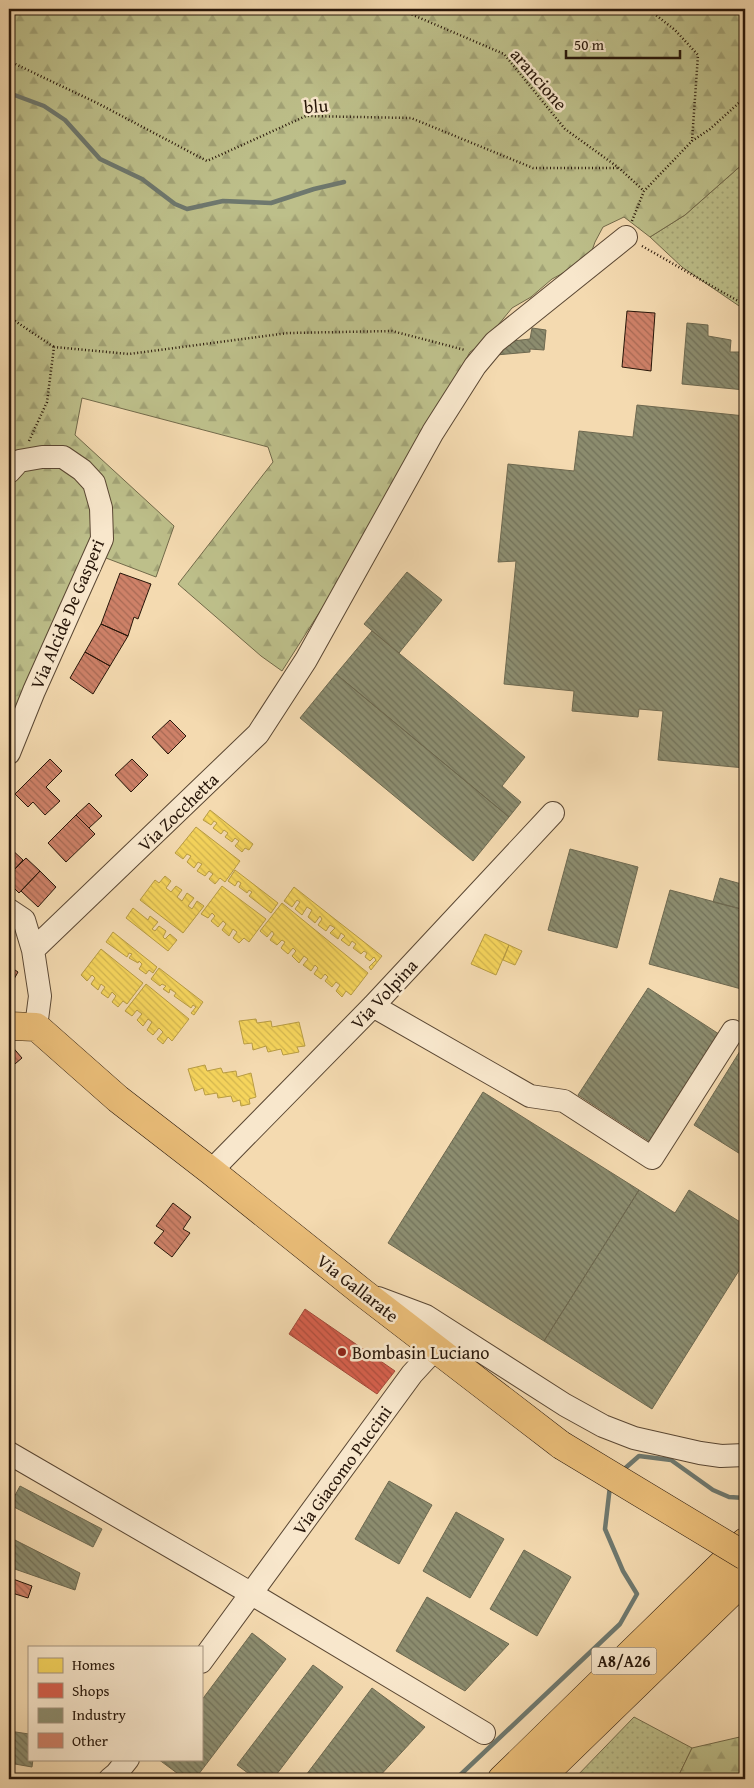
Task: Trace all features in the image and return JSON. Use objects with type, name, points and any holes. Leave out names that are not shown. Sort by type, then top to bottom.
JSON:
[{"type":"main road","points":[[9,1026],[36,1028]]},
{"type":"main road","name":"Via Gallarate","points":[[36,1028],[118,1099],[212,1171],[362,1292],[561,1445],[745,1556]]},
{"type":"main road","name":"A8/A26","points":[[502,1779],[745,1542]]},
{"type":"main road","name":"A8/A26","points":[[539,1779],[745,1579]]},
{"type":"street","name":"Via Zocchetta","points":[[33,950],[258,734],[306,660],[433,432],[484,355],[495,342],[626,237]]},
{"type":"street","name":"Via Alcide De Gasperi","points":[[9,752],[102,539],[101,508],[94,482],[82,470],[64,458],[42,457],[14,467]]},
{"type":"street","name":"Via Volpina","points":[[212,1171],[373,1006],[553,813]]},
{"type":"street","points":[[9,910],[24,920],[33,950],[40,996],[36,1028]]},
{"type":"street","points":[[373,1006],[530,1096],[564,1100],[652,1158],[733,1031]]},
{"type":"street","points":[[362,1292],[426,1316],[565,1405],[603,1426],[634,1438],[690,1451],[721,1456],[745,1455]]},
{"type":"street","name":"Via Giacomo Puccini","points":[[202,1661],[412,1374],[435,1349]]},
{"type":"street","points":[[9,1453],[252,1594],[484,1733]]},
{"type":"street","points":[[110,1779],[127,1760]]},
{"type":"path","name":"arancione","points":[[399,9],[504,54],[565,129],[619,168],[644,191]]},
{"type":"path","points":[[648,9],[675,30],[698,55],[692,141]]},
{"type":"path","name":"blu","points":[[9,61],[99,104],[207,161],[306,116],[316,116],[411,118],[533,168],[619,168]]},
{"type":"path","points":[[745,89],[741,101],[710,129],[692,141],[644,191],[626,237],[745,305]]},
{"type":"path","points":[[9,317],[54,347],[129,354],[288,333],[392,332],[484,355]]},
{"type":"path","points":[[14,467],[48,402],[54,347]]},
{"type":"green space","points":[[9,9],[745,9],[745,162],[685,215],[650,237],[624,217],[603,227],[589,259],[552,279],[531,297],[512,308],[485,341],[470,352],[370,533],[282,671],[261,656],[178,584],[273,462],[268,447],[82,398],[75,435],[174,526],[156,577],[85,550],[9,728]]},
{"type":"green space","points":[[745,162],[745,310],[682,267],[650,237],[685,215]]},
{"type":"green space","points":[[634,1717],[692,1748],[677,1779],[574,1779]]},
{"type":"green space","points":[[745,1733],[745,1779],[677,1779],[692,1748],[744,1736]]},
{"type":"building: Homes","points":[[210,810],[253,844],[249,850],[245,848],[242,852],[235,846],[239,841],[235,838],[232,842],[225,837],[228,833],[224,830],[221,834],[213,828],[217,823],[214,821],[211,825],[203,820]]},
{"type":"building: Homes","points":[[196,827],[240,861],[225,882],[220,878],[215,884],[209,879],[213,874],[209,871],[205,876],[197,871],[202,864],[198,862],[194,868],[187,862],[191,856],[187,854],[183,859],[175,853]]},
{"type":"building: Homes","points":[[235,870],[278,903],[271,913],[249,896],[252,892],[249,890],[247,893],[239,887],[241,883],[238,881],[235,886],[228,881]]},
{"type":"building: Homes","points":[[165,876],[171,881],[166,888],[171,892],[176,886],[182,890],[177,897],[182,901],[187,893],[194,898],[188,906],[192,909],[197,901],[204,906],[183,933],[140,900],[155,880],[159,883]]},
{"type":"building: Homes","points":[[222,886],[266,919],[249,942],[244,938],[239,943],[233,938],[237,932],[233,929],[229,936],[222,930],[226,924],[223,921],[218,927],[211,921],[215,916],[212,913],[208,918],[201,914]]},
{"type":"building: Homes","points":[[294,887],[382,956],[371,970],[369,967],[376,960],[374,957],[370,961],[365,957],[367,953],[364,951],[361,954],[353,948],[356,944],[352,941],[349,946],[341,940],[345,936],[341,933],[338,939],[330,933],[335,928],[330,925],[326,931],[318,925],[322,919],[320,916],[315,923],[308,917],[312,910],[307,907],[302,915],[295,909],[300,902],[297,900],[292,907],[284,901]]},
{"type":"building: Homes","points":[[282,903],[368,973],[351,995],[346,991],[342,997],[336,991],[340,985],[336,982],[332,987],[325,981],[328,977],[325,974],[321,979],[314,974],[318,968],[315,965],[311,971],[303,965],[308,959],[304,956],[299,963],[292,956],[296,951],[293,948],[288,954],[281,948],[285,942],[282,940],[277,945],[270,940],[274,934],[272,931],[267,937],[260,931]]},
{"type":"building: Homes","points":[[133,908],[148,920],[150,916],[158,922],[152,929],[155,931],[159,926],[166,931],[163,937],[165,939],[170,934],[177,940],[168,951],[126,918]]},
{"type":"building: Homes","points":[[113,932],[157,967],[153,973],[149,970],[146,974],[139,969],[142,964],[139,961],[138,963],[129,958],[132,954],[129,953],[127,957],[106,942]]},
{"type":"building: Homes","points":[[485,934],[509,945],[496,975],[471,964]]},
{"type":"building: Homes","points":[[509,945],[522,951],[515,965],[503,960]]},
{"type":"building: Homes","points":[[101,949],[143,983],[127,1004],[123,1001],[118,1007],[112,1002],[116,996],[112,992],[108,998],[101,993],[105,987],[101,984],[98,990],[91,984],[95,978],[92,975],[87,981],[81,975]]},
{"type":"building: Homes","points":[[159,968],[203,1002],[194,1015],[191,1013],[196,1007],[193,1005],[191,1008],[174,996],[176,993],[170,989],[169,993],[163,989],[166,986],[162,984],[160,986],[151,979]]},
{"type":"building: Homes","points":[[146,984],[189,1019],[172,1041],[168,1037],[163,1044],[157,1039],[163,1032],[159,1028],[153,1035],[147,1030],[152,1022],[148,1019],[143,1026],[137,1020],[142,1014],[137,1010],[132,1016],[125,1011]]},
{"type":"building: Homes","points":[[256,1019],[257,1023],[271,1021],[272,1027],[299,1022],[305,1046],[297,1047],[299,1052],[283,1055],[281,1049],[268,1052],[266,1046],[253,1050],[252,1043],[244,1044],[239,1021]]},
{"type":"building: Homes","points":[[205,1065],[207,1071],[221,1068],[223,1073],[236,1071],[237,1077],[251,1073],[256,1097],[249,1099],[250,1104],[241,1106],[240,1100],[233,1102],[231,1096],[218,1098],[217,1093],[205,1095],[203,1088],[195,1091],[188,1069]]},
{"type":"building: Shops","name":"Bombasin Luciano","points":[[305,1309],[395,1371],[377,1394],[289,1334]]},
{"type":"building: Industry","points":[[687,323],[708,325],[708,336],[731,340],[730,352],[745,352],[745,390],[682,384]]},
{"type":"building: Industry","points":[[532,328],[546,330],[544,350],[530,349],[530,352],[496,355],[504,342],[530,339]]},
{"type":"building: Industry","points":[[637,405],[745,416],[745,768],[658,760],[663,711],[639,709],[638,717],[572,711],[574,691],[504,684],[516,561],[498,562],[508,464],[574,471],[579,431],[633,437]]},
{"type":"building: Industry","points":[[407,572],[442,600],[399,653],[364,624]]},
{"type":"building: Industry","points":[[372,631],[525,757],[502,786],[521,802],[509,817],[336,674]]},
{"type":"building: Industry","points":[[336,674],[509,817],[473,861],[300,718]]},
{"type":"building: Industry","points":[[570,849],[638,867],[617,948],[548,930]]},
{"type":"building: Industry","points":[[720,878],[745,885],[745,910],[713,902]]},
{"type":"building: Industry","points":[[670,890],[745,910],[745,990],[649,964]]},
{"type":"building: Industry","points":[[648,988],[722,1036],[652,1143],[578,1095]]},
{"type":"building: Industry","points":[[745,1043],[745,1157],[694,1125]]},
{"type":"building: Industry","points":[[483,1092],[639,1190],[544,1341],[388,1243]]},
{"type":"building: Industry","points":[[639,1190],[675,1213],[689,1190],[745,1225],[745,1261],[652,1409],[544,1341]]},
{"type":"building: Industry","points":[[389,1481],[432,1505],[399,1564],[355,1539]]},
{"type":"building: Industry","points":[[20,1486],[102,1529],[93,1547],[10,1505]]},
{"type":"building: Industry","points":[[456,1512],[504,1539],[470,1598],[423,1571]]},
{"type":"building: Industry","points":[[9,1537],[80,1573],[75,1590],[9,1567]]},
{"type":"building: Industry","points":[[524,1550],[571,1577],[537,1636],[490,1609]]},
{"type":"building: Industry","points":[[427,1597],[509,1644],[465,1691],[396,1651]]},
{"type":"building: Industry","points":[[252,1633],[286,1659],[195,1779],[185,1779],[159,1760],[202,1760],[202,1700]]},
{"type":"building: Industry","points":[[313,1665],[343,1687],[273,1779],[256,1779],[237,1765]]},
{"type":"building: Industry","points":[[372,1688],[425,1727],[377,1779],[303,1779]]},
{"type":"building: Industry","points":[[9,1731],[28,1734],[28,1760],[33,1760],[32,1767],[9,1763]]},
{"type":"building: Other","points":[[627,311],[655,313],[651,371],[622,367]]},
{"type":"building: Other","points":[[120,573],[151,584],[138,619],[134,617],[128,636],[101,624]]},
{"type":"building: Other","points":[[101,624],[128,636],[110,666],[85,652]]},
{"type":"building: Other","points":[[85,652],[110,666],[93,694],[70,678]]},
{"type":"building: Other","points":[[170,720],[186,736],[168,754],[152,737]]},
{"type":"building: Other","points":[[50,759],[62,771],[46,787],[60,801],[45,815],[33,802],[28,807],[15,794]]},
{"type":"building: Other","points":[[132,759],[148,775],[131,792],[115,775]]},
{"type":"building: Other","points":[[89,803],[102,816],[89,828],[76,815]]},
{"type":"building: Other","points":[[76,815],[95,834],[66,862],[48,843]]},
{"type":"building: Other","points":[[9,847],[23,860],[9,875]]},
{"type":"building: Other","points":[[26,858],[40,871],[19,893],[9,883],[9,875]]},
{"type":"building: Other","points":[[40,871],[56,887],[38,907],[21,891]]},
{"type":"building: Other","points":[[9,966],[18,972],[9,988]]},
{"type":"building: Other","points":[[10,1044],[22,1058],[9,1069],[9,1046]]},
{"type":"building: Other","points":[[173,1203],[191,1217],[183,1229],[190,1233],[172,1257],[154,1243],[164,1231],[156,1226]]},
{"type":"building: Other","points":[[13,1579],[32,1586],[28,1598],[9,1592]]},
{"type":"waterway","points":[[9,93],[44,106],[65,120],[100,159],[142,179],[175,204],[187,209],[223,201],[271,203],[314,189],[344,182]]},
{"type":"waterway","points":[[622,1471],[639,1456],[671,1460],[713,1490],[729,1497],[745,1498]]},
{"type":"waterway","points":[[456,1779],[620,1624],[637,1594],[623,1571],[605,1529],[610,1486]]},
{"type":"place","name":"Bombasin Luciano","points":[[342,1352]]}]
